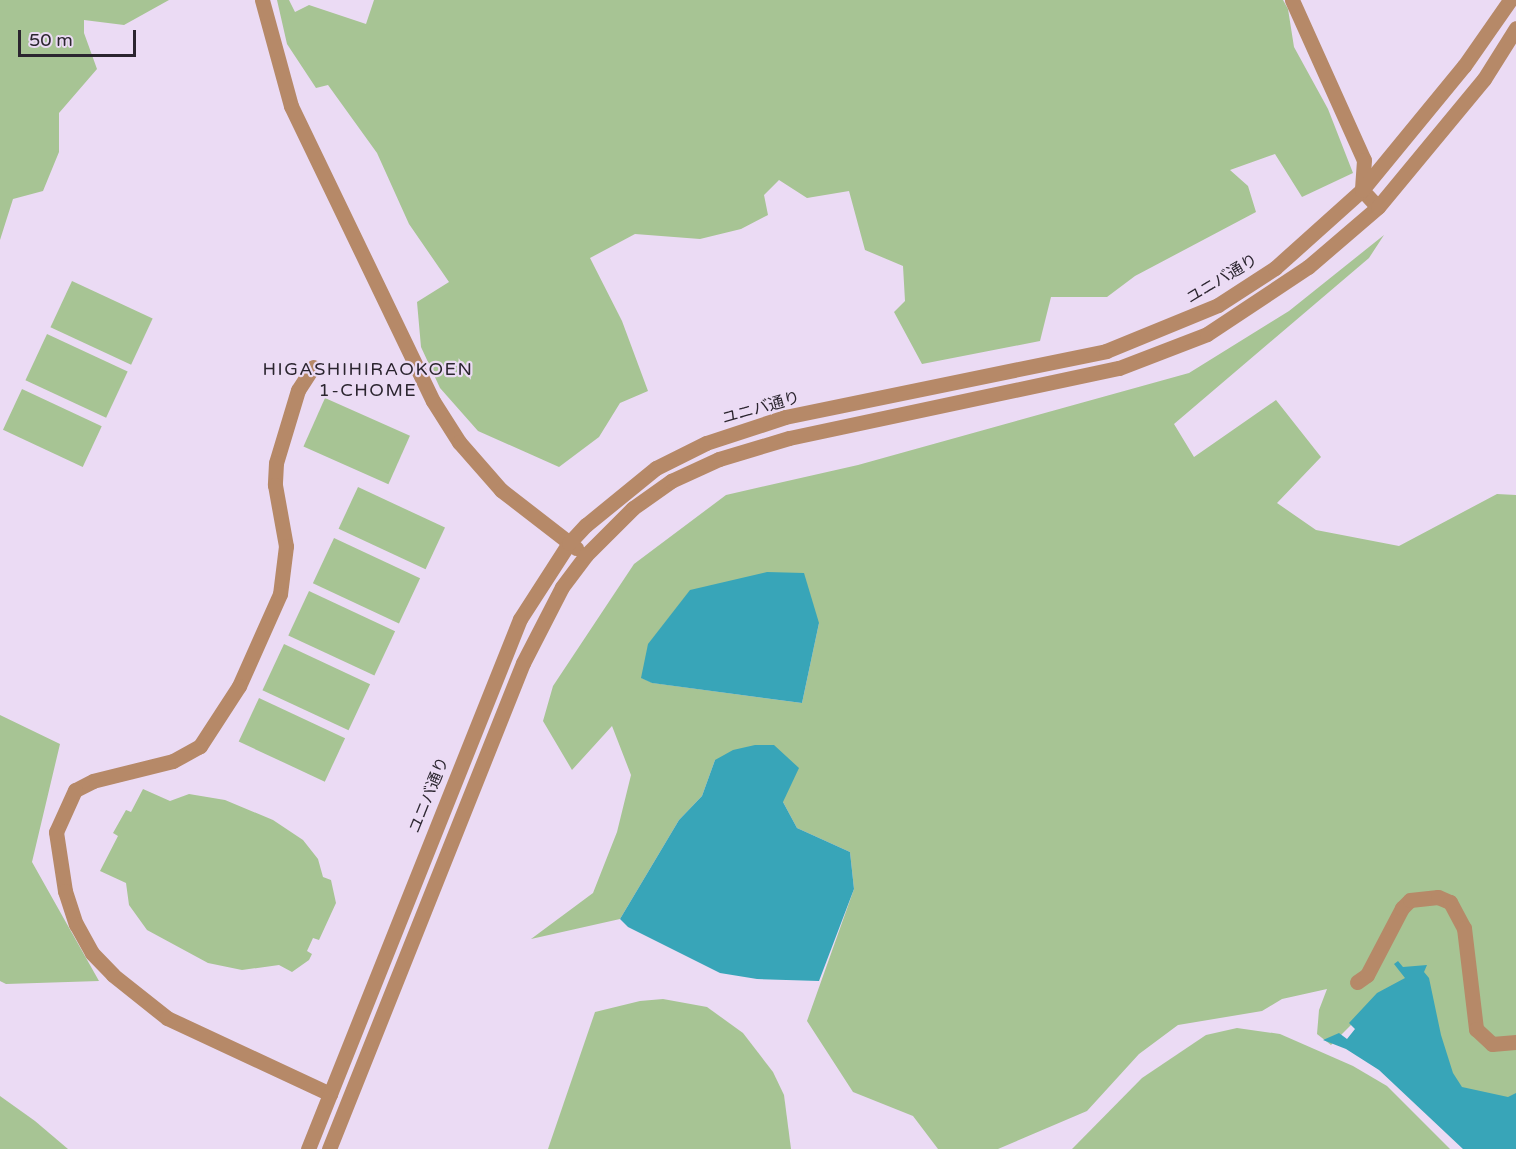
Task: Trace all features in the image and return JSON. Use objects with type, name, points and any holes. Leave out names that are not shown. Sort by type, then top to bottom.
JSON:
[{"type":"street","points":[[262,0],[291,106],[433,401],[459,442],[501,490],[586,555]]},
{"type":"street","points":[[1292,0],[1364,160],[1362,190],[1378,207]]},
{"type":"street","name":"ユニバ通り","points":[[308,1149],[520,618],[569,543],[622,492],[656,468],[706,442],[785,417],[1106,351],[1182,322],[1218,305],[1275,268],[1362,190],[1464,66],[1510,0]]},
{"type":"street","points":[[329,1149],[524,663],[562,587],[586,555],[633,508],[671,481],[719,459],[789,438],[1119,368],[1207,334],[1308,267],[1378,207],[1484,79],[1516,28]]},
{"type":"street","points":[[313,367],[298,390],[276,463],[275,485],[286,546],[280,594],[239,686],[200,746],[173,761],[93,781],[75,790],[56,832],[65,891],[76,924],[92,953],[113,975],[167,1017],[330,1094]]},
{"type":"street","points":[[1357,982],[1367,975],[1402,908],[1410,900],[1438,897],[1450,902],[1464,928],[1476,1029],[1492,1044],[1516,1042]]},
{"type":"green space","points":[[0,0],[169,0],[124,25],[84,20],[84,33],[97,69],[59,113],[59,152],[43,191],[13,199],[0,240]]},
{"type":"green space","points":[[277,0],[289,0],[295,12],[309,5],[366,24],[374,0],[1283,0],[1288,9],[1294,47],[1328,109],[1353,173],[1302,197],[1275,154],[1230,170],[1248,186],[1256,212],[1135,276],[1107,297],[1051,297],[1040,341],[922,364],[894,312],[905,301],[903,266],[865,250],[849,191],[807,198],[779,180],[764,195],[768,215],[741,229],[700,239],[635,234],[590,258],[622,321],[648,391],[620,403],[599,437],[559,467],[478,431],[440,388],[421,347],[417,302],[449,282],[409,224],[377,153],[328,85],[316,88],[287,44]]},
{"type":"green space","points":[[1384,235],[1369,258],[1174,424],[1194,457],[1276,400],[1321,457],[1277,503],[1316,530],[1399,546],[1497,494],[1516,495],[1516,1099],[1470,1097],[1382,994],[1331,1045],[1317,1034],[1319,1010],[1327,989],[1282,999],[1262,1011],[1178,1025],[1139,1054],[1087,1111],[998,1149],[938,1149],[913,1116],[853,1092],[807,1021],[854,889],[850,852],[797,828],[783,802],[715,760],[702,796],[679,820],[620,919],[531,939],[593,893],[617,832],[631,775],[612,726],[572,770],[543,721],[553,686],[634,564],[726,495],[858,465],[1189,373],[1289,311]],"holes":[[[819,623],[802,703],[653,683],[642,678]]]},
{"type":"green space","points":[[72,281],[153,319],[131,365],[50,327]]},
{"type":"green space","points":[[47,334],[128,372],[106,418],[25,380]]},
{"type":"green space","points":[[22,389],[102,426],[83,467],[3,430]]},
{"type":"green space","points":[[325,398],[410,436],[388,484],[303,446]]},
{"type":"green space","points":[[358,487],[445,528],[426,569],[339,529]]},
{"type":"green space","points":[[334,538],[420,578],[399,623],[313,583]]},
{"type":"green space","points":[[309,591],[395,631],[374,676],[288,635]]},
{"type":"green space","points":[[284,644],[370,684],[349,730],[262,690]]},
{"type":"green space","points":[[259,698],[345,738],[325,782],[239,742]]},
{"type":"green space","points":[[0,715],[60,744],[32,862],[99,981],[6,984],[0,981]]},
{"type":"green space","points":[[143,789],[170,801],[189,794],[225,800],[273,820],[303,840],[318,859],[323,877],[331,880],[336,903],[319,940],[313,938],[307,951],[312,954],[309,960],[292,972],[279,965],[242,970],[208,963],[147,930],[129,905],[126,883],[100,871],[118,836],[113,833],[126,810],[131,812]]},
{"type":"green space","points":[[663,999],[707,1007],[743,1033],[773,1072],[784,1095],[791,1149],[548,1149],[595,1012],[640,1001]]},
{"type":"green space","points":[[1237,1028],[1280,1034],[1353,1066],[1387,1086],[1450,1149],[1072,1149],[1142,1078],[1206,1035]]},
{"type":"green space","points":[[0,1096],[35,1121],[68,1149],[0,1149]]},
{"type":"water","points":[[767,572],[804,573],[819,623],[802,703],[652,683],[641,678],[648,644],[690,590]]},
{"type":"water","points":[[755,745],[774,745],[799,768],[783,802],[797,828],[850,852],[854,889],[819,981],[757,979],[720,973],[628,927],[620,919],[679,820],[702,796],[715,760],[733,750]]},
{"type":"water","points":[[1398,961],[1403,967],[1427,965],[1424,972],[1429,978],[1441,1035],[1453,1073],[1462,1087],[1508,1097],[1516,1093],[1516,1149],[1463,1149],[1379,1070],[1346,1049],[1323,1040],[1339,1033],[1347,1039],[1355,1029],[1349,1023],[1377,993],[1405,978],[1394,964]]},
{"type":"district","name":"HIGASHIHIRAOKOEN 1-CHOME","points":[[368,380]]}]
